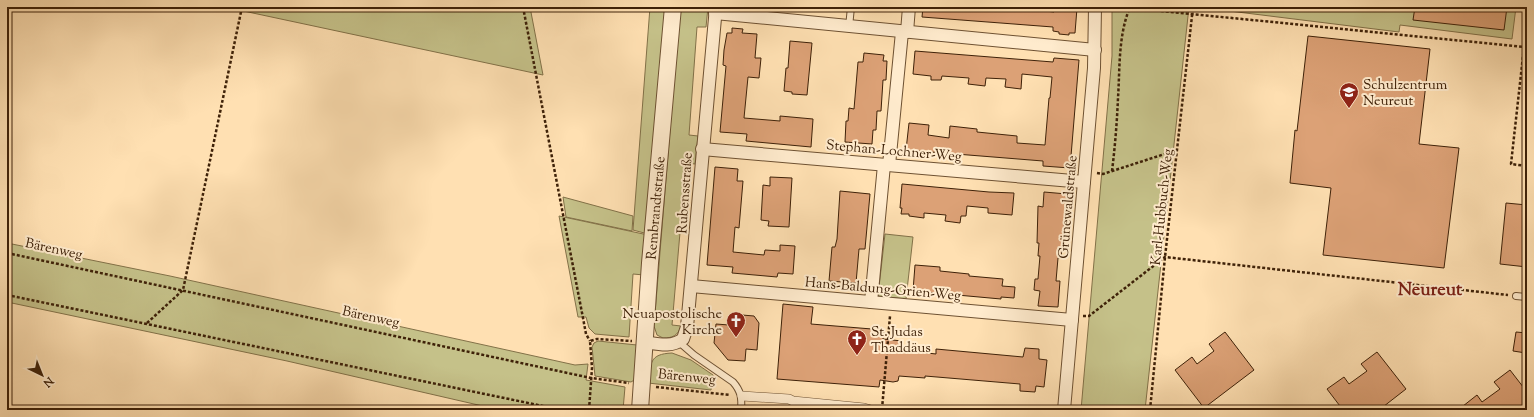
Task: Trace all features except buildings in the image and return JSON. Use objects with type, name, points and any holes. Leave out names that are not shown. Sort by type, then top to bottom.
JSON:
[{"type":"street","name":"Rembrandtstraße","points":[[640,410],[642,385],[638,342],[673,7]]},
{"type":"street","points":[[871,302],[904,32],[909,7]]},
{"type":"street","name":"Grünewaldstraße","points":[[1064,410],[1095,50],[1095,7]]},
{"type":"street","points":[[715,10],[850,27],[1095,50]]},
{"type":"street","name":"Rubensstraße","points":[[679,342],[683,339],[686,330],[692,286],[702,149],[715,10]]},
{"type":"street","name":"Stephan-Lochner-Weg","points":[[702,149],[887,165],[1084,177]]},
{"type":"street","name":"Hans-Baldung-Grien-Weg","points":[[692,286],[891,304],[1072,318]]},
{"type":"street","points":[[638,342],[668,346],[679,342]]},
{"type":"street","points":[[742,396],[789,399],[871,410]]},
{"type":"lane","points":[[850,27],[851,7]]},
{"type":"lane","points":[[1516,296],[1527,297]]},
{"type":"lane","points":[[679,342],[694,355],[738,387],[742,396],[741,410]]},
{"type":"path","points":[[146,323],[183,290],[242,7]]},
{"type":"path","points":[[523,7],[586,334],[590,341],[591,378],[589,410]]},
{"type":"path","points":[[1121,7],[1524,47]]},
{"type":"path","name":"Karl-Hubbuch-Weg","points":[[1150,410],[1165,257],[1193,7]]},
{"type":"path","points":[[1112,171],[1118,115],[1121,38],[1126,15],[1130,8]]},
{"type":"path","points":[[1527,19],[1510,164],[1527,166]]},
{"type":"path","points":[[1084,177],[1103,174],[1177,150]]},
{"type":"path","name":"Bärenweg","points":[[7,253],[591,378],[731,395]]},
{"type":"path","points":[[1072,318],[1089,316],[1165,257],[1516,296]]},
{"type":"path","points":[[7,295],[562,410]]},
{"type":"path","points":[[882,410],[891,304]]},
{"type":"path","points":[[590,341],[597,339],[638,342]]},
{"type":"shaded area","points":[[234,7],[530,7],[543,75],[234,9]]},
{"type":"shaded area","points":[[650,7],[666,7],[648,234],[633,230]]},
{"type":"shaded area","points":[[680,7],[708,7],[706,27],[697,27],[689,135],[698,136],[695,164],[686,163],[672,325],[681,326],[674,336],[663,338],[657,335],[654,326]]},
{"type":"shaded area","points":[[1112,7],[1189,7],[1145,410],[1081,410],[1112,56]]},
{"type":"shaded area","points":[[1197,7],[1516,7],[1512,39],[1400,25],[1399,32]]},
{"type":"shaded area","points":[[563,197],[633,216],[632,231],[566,217]]},
{"type":"shaded area","points":[[559,216],[648,235],[644,275],[633,274],[629,337],[595,334],[589,328],[586,317],[578,317]]},
{"type":"shaded area","points":[[885,234],[913,237],[906,299],[878,296]]},
{"type":"shaded area","points":[[7,243],[170,276],[575,365],[588,364],[586,380],[625,387],[623,410],[500,410],[287,361],[7,302]]},
{"type":"shaded area","points":[[598,341],[637,345],[636,379],[631,382],[595,376],[592,347],[594,343]]},
{"type":"shaded area","points":[[672,353],[691,360],[713,375],[711,390],[648,383],[652,361],[659,355]]},
{"type":"place","name":"Schulzentrum Neureut","points":[[1349,109]]},
{"type":"place","name":"Neuapostolische Kirche","points":[[736,338]]},
{"type":"place","name":"St. Judas Thaddäus","points":[[857,356]]},
{"type":"district","name":"Neureut","points":[[1430,289]]}]
